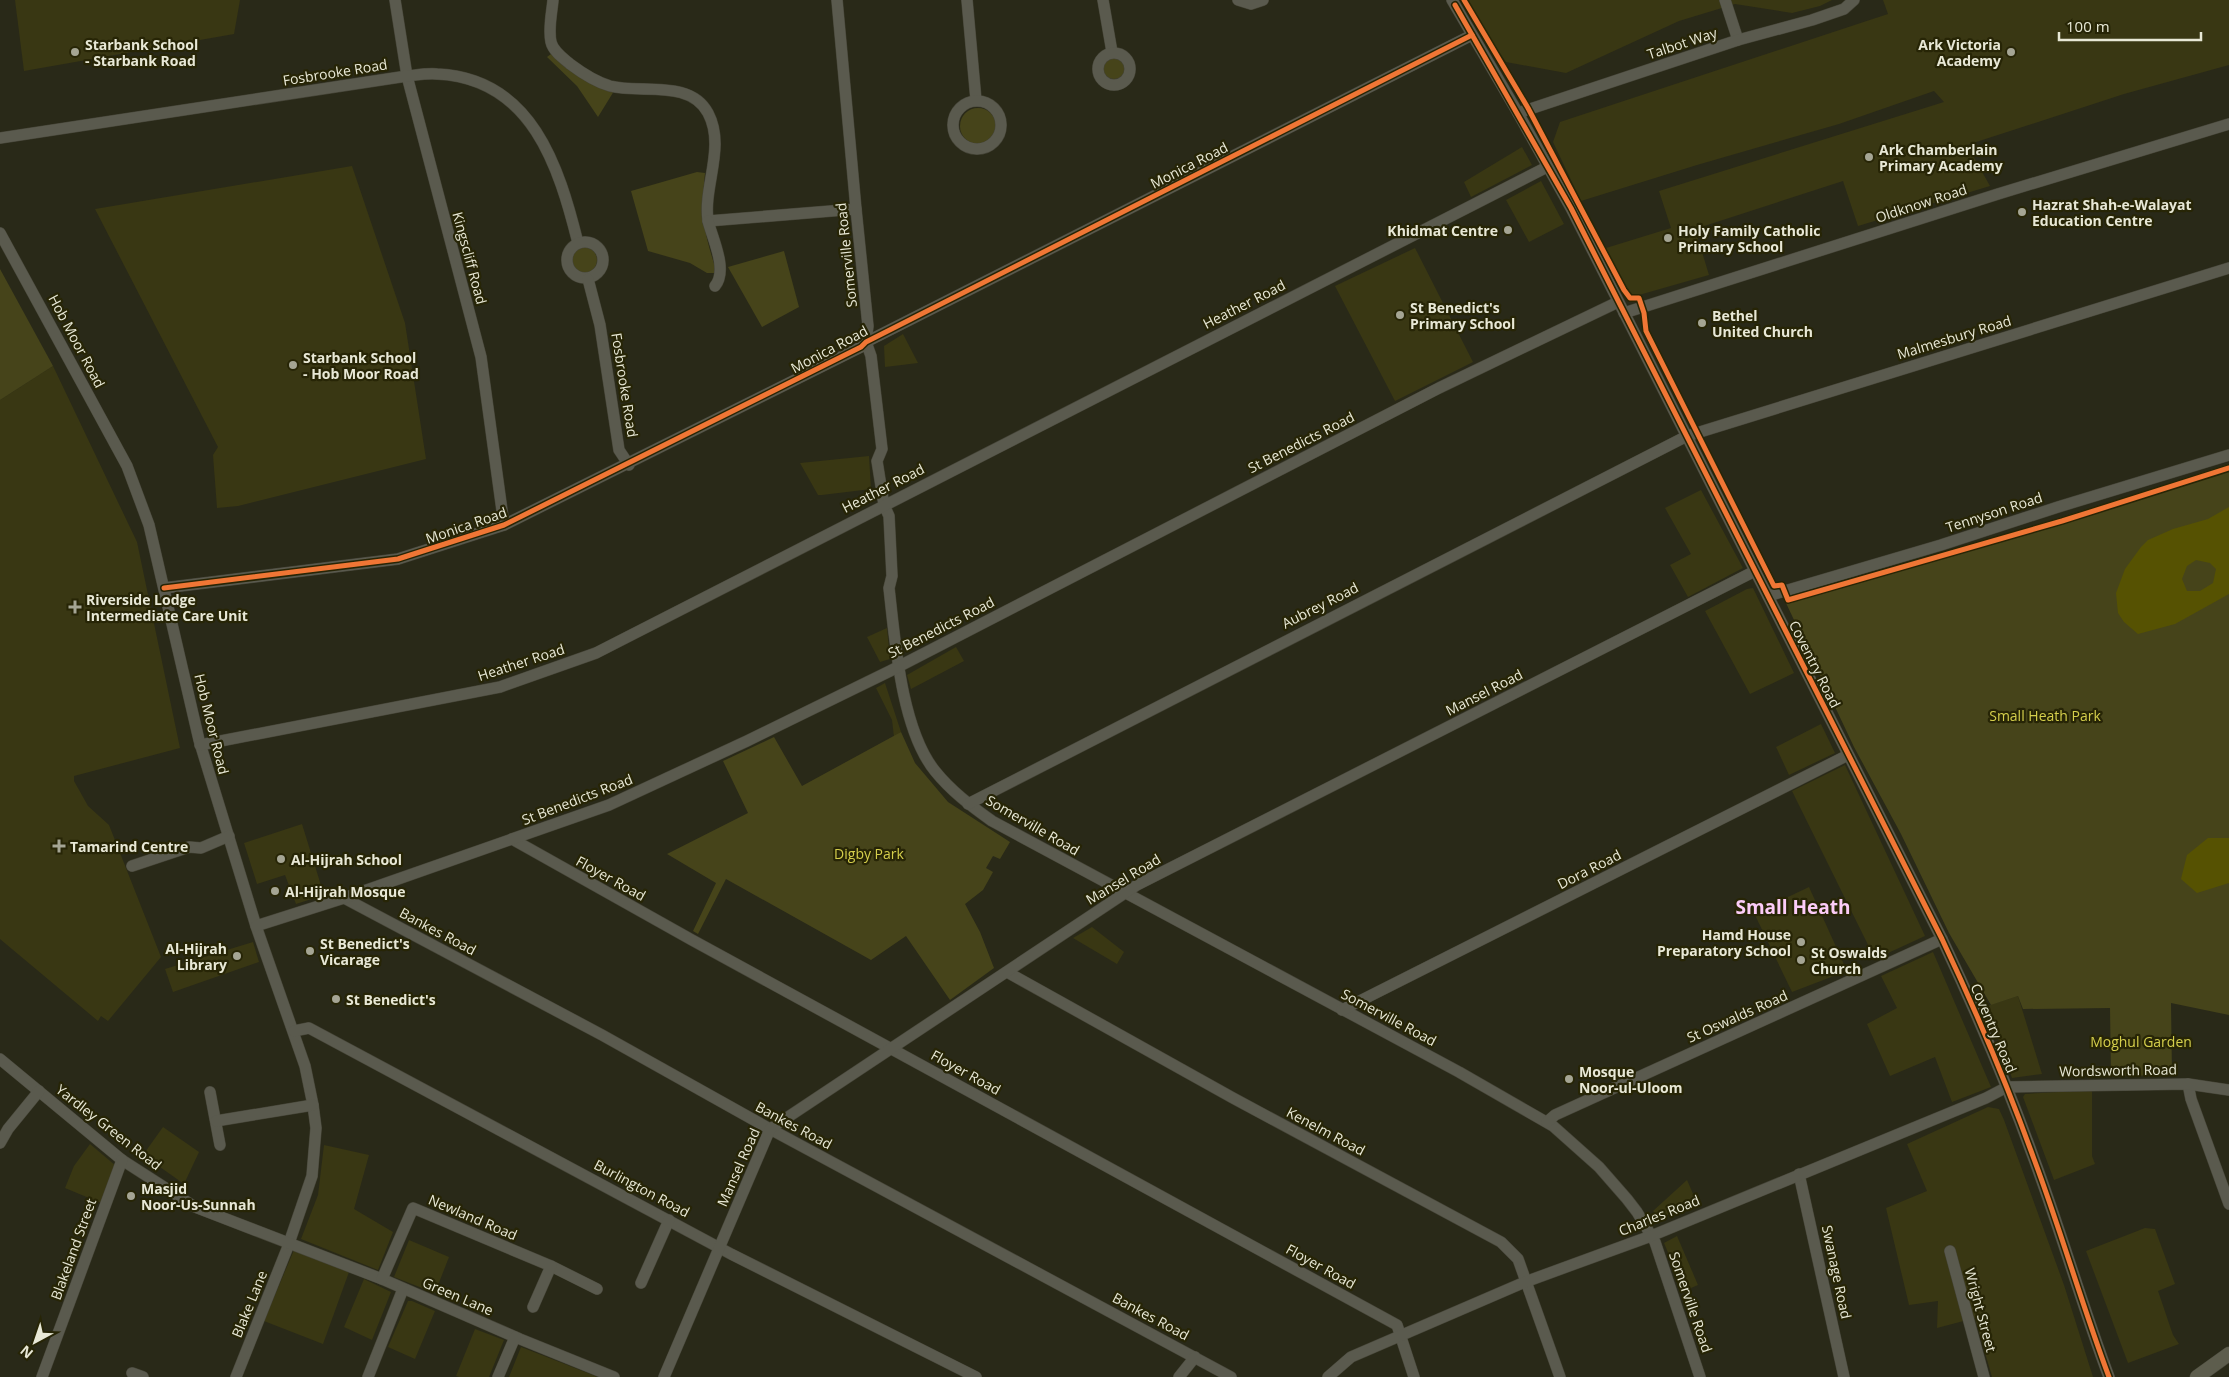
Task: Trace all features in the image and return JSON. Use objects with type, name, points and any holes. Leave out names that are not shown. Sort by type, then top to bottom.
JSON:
[{"type":"main road","points":[[2197,1377],[2229,1354]]},
{"type":"street","name":"Kingscliff Road","points":[[395,0],[407,76],[481,358],[504,526]]},
{"type":"street","points":[[553,0],[551,42],[561,57],[574,67],[609,86],[687,94],[705,108],[711,121],[715,142],[707,210],[708,221],[721,270],[720,280],[715,286]]},
{"type":"street","name":"Somerville Road","points":[[837,0],[868,326],[866,342],[871,356],[882,449],[877,461],[884,505],[888,516],[892,576],[889,588],[898,666],[908,713],[921,747],[933,769],[968,804],[992,821],[1459,1072],[1547,1122],[1599,1168],[1638,1212],[1651,1236],[1700,1377]]},
{"type":"street","points":[[967,0],[976,100]]},
{"type":"street","points":[[1103,0],[1112,52]]},
{"type":"street","points":[[1238,0],[1251,4],[1263,0]]},
{"type":"street","name":"Coventry Road","points":[[1452,0],[1518,112],[1624,313],[1942,939],[1969,996],[2007,1088],[2039,1173],[2109,1377]]},
{"type":"street","points":[[1725,0],[1738,40]]},
{"type":"street","name":"Talbot Way","points":[[1518,112],[1738,40],[1812,20],[1844,9],[1854,0]]},
{"type":"street","name":"Monica Road","points":[[164,588],[398,559],[504,526],[629,465],[861,347],[866,342],[1472,35]]},
{"type":"street","name":"Fosbrooke Road","points":[[0,138],[407,76],[436,73],[464,77],[490,88],[519,108],[530,120],[548,150],[567,200],[578,243]]},
{"type":"street","points":[[976,100],[986,102],[994,107],[1000,116],[1002,126],[999,135],[993,143],[984,148],[974,149],[964,145],[957,138],[953,129],[954,119],[958,110],[966,103],[976,100]]},
{"type":"street","name":"Oldknow Road","points":[[1624,313],[1998,194],[2229,124]]},
{"type":"street","name":"Heather Road","points":[[200,745],[500,687],[596,653],[1547,166]]},
{"type":"street","points":[[708,221],[856,209]]},
{"type":"street","name":"Hob Moor Road","points":[[0,233],[127,466],[149,525],[200,745],[256,926],[294,1030],[305,1066],[314,1105],[316,1128],[312,1176],[289,1242]]},
{"type":"street","points":[[578,243],[594,245],[603,258],[601,269],[588,279],[575,276],[567,265],[568,252],[578,243]]},
{"type":"street","name":"Malmesbury Road","points":[[1687,436],[2229,268]]},
{"type":"street","name":"Fosbrooke Road","points":[[588,279],[600,325],[619,450],[629,465]]},
{"type":"street","name":"St Benedicts Road","points":[[256,926],[344,898],[609,805],[747,741],[898,666],[1439,388],[1618,302]]},
{"type":"street","name":"Aubrey Road","points":[[968,804],[1687,436]]},
{"type":"street","name":"Tennyson Road","points":[[1768,596],[1941,545],[2229,455]]},
{"type":"street","name":"Mansel Road","points":[[664,1377],[770,1129],[1125,893],[1154,876],[1755,571]]},
{"type":"street","name":"Dora Road","points":[[1342,1010],[1848,755]]},
{"type":"street","points":[[132,866],[188,847],[201,848],[228,836]]},
{"type":"street","name":"Floyer Road","points":[[512,839],[700,945],[1397,1325],[1401,1335]]},
{"type":"street","name":"Bankes Road","points":[[344,898],[602,1035],[770,1129],[1231,1377]]},
{"type":"street","name":"St Oswalds Road","points":[[1547,1122],[1555,1115],[1942,939]]},
{"type":"street","name":"Kenelm Road","points":[[1006,972],[1232,1098],[1501,1242],[1518,1259],[1560,1377]]},
{"type":"street","name":"Burlington Road","points":[[294,1030],[309,1028],[720,1247],[976,1377]]},
{"type":"street","name":"Yardley Green Road","points":[[0,1059],[122,1160],[195,1207],[289,1242]]},
{"type":"street","points":[[2188,1084],[2191,1099],[2229,1204]]},
{"type":"street","name":"Wordsworth Road","points":[[2007,1088],[2188,1084],[2229,1090]]},
{"type":"street","name":"Charles Road","points":[[1328,1377],[1351,1357],[1525,1282],[1651,1236],[2007,1088]]},
{"type":"street","points":[[0,1143],[8,1129],[39,1092]]},
{"type":"street","points":[[210,1092],[220,1145]]},
{"type":"street","points":[[216,1121],[314,1105]]},
{"type":"street","name":"Blakeland Street","points":[[42,1377],[122,1160]]},
{"type":"street","name":"Swanage Road","points":[[1799,1174],[1844,1377]]},
{"type":"street","name":"Newland Road","points":[[382,1279],[412,1208],[551,1266]]},
{"type":"street","points":[[641,1283],[669,1220]]},
{"type":"street","name":"Green Lane","points":[[289,1242],[382,1279],[515,1337],[614,1377]]},
{"type":"street","name":"Blake Lane","points":[[236,1377],[289,1242]]},
{"type":"street","name":"Wright Street","points":[[1950,1251],[1984,1377]]},
{"type":"street","points":[[533,1307],[551,1266],[597,1289]]},
{"type":"street","points":[[368,1377],[403,1289]]},
{"type":"street","name":"Coventry Road","points":[[2093,1334],[2102,1377]]},
{"type":"street","points":[[1401,1335],[1414,1377]]},
{"type":"street","points":[[498,1377],[515,1337]]},
{"type":"street","points":[[1179,1377],[1195,1357]]},
{"type":"shaded area","name":"Starbank School - Starbank Road","points":[[15,0],[240,0],[234,34],[24,71]]},
{"type":"shaded area","points":[[1466,0],[1832,0],[1820,6],[1792,13],[1735,4],[1679,21],[1566,73],[1506,62],[1477,21]]},
{"type":"shaded area","points":[[1883,0],[2229,0],[2229,65],[2124,94],[1967,145],[1990,186],[1858,226],[1843,181],[1695,229],[1709,275],[1632,297],[1606,248],[1671,228],[1659,191],[1944,102],[1934,91],[1839,124],[1581,201],[1553,142],[1560,122],[1888,14]]},
{"type":"shaded area","points":[[1522,147],[1532,165],[1471,197],[1464,182]]},
{"type":"shaded area","name":"Starbank School - Hob Moor Road","points":[[352,166],[405,323],[426,459],[238,506],[217,508],[213,455],[218,447],[95,209]]},
{"type":"shaded area","points":[[1541,181],[1564,224],[1529,242],[1506,200]]},
{"type":"shaded area","name":"St Benedict's Primary School","points":[[1415,248],[1473,362],[1395,401],[1335,286]]},
{"type":"shaded area","points":[[903,334],[918,363],[885,367],[884,346]]},
{"type":"shaded area","points":[[53,366],[137,542],[180,748],[74,776],[74,781],[88,806],[109,825],[161,957],[108,1021],[101,1016],[98,1021],[0,939],[0,400]]},
{"type":"shaded area","points":[[869,456],[871,489],[822,495],[818,495],[800,463]]},
{"type":"shaded area","points":[[1701,490],[1743,568],[1688,597],[1670,565],[1691,554],[1665,508]]},
{"type":"shaded area","points":[[2229,507],[2229,594],[2175,624],[2138,634],[2124,622],[2118,613],[2116,593],[2125,569],[2148,540],[2173,529],[2208,519]],"holes":[[[2196,560],[2210,563],[2216,569],[2213,583],[2200,591],[2187,591],[2182,579],[2187,566]]]},
{"type":"shaded area","points":[[1753,588],[1794,673],[1750,694],[1705,611],[1747,589]]},
{"type":"shaded area","points":[[887,628],[890,659],[880,662],[867,637]]},
{"type":"shaded area","points":[[956,647],[964,661],[911,689],[907,675]]},
{"type":"shaded area","points":[[885,683],[901,732],[894,737],[892,720],[876,688]]},
{"type":"shaded area","points":[[1821,724],[1835,753],[1789,775],[1776,747]]},
{"type":"shaded area","points":[[1845,765],[1925,936],[1875,959],[1792,791]]},
{"type":"shaded area","name":"Al-Hijrah School","points":[[302,824],[324,895],[296,904],[285,875],[257,884],[244,843]]},
{"type":"shaded area","points":[[2208,838],[2229,838],[2229,883],[2197,893],[2181,879],[2187,855]]},
{"type":"shaded area","name":"Hamd House Preparatory School","points":[[1809,887],[1847,971],[1792,992],[1754,913]]},
{"type":"shaded area","points":[[1092,927],[1124,952],[1117,964],[1073,938]]},
{"type":"shaded area","points":[[253,942],[259,962],[173,992],[165,969]]},
{"type":"shaded area","points":[[1933,952],[1991,1087],[1952,1102],[1935,1057],[1890,1076],[1867,1024],[1897,1008],[1881,976]]},
{"type":"shaded area","points":[[2018,996],[2042,1074],[2012,1078],[1987,1008],[1990,1005]]},
{"type":"shaded area","points":[[2092,1090],[2092,1156],[2095,1164],[2054,1180],[2023,1097],[2025,1094]]},
{"type":"shaded area","points":[[1988,1107],[1999,1109],[2004,1120],[2064,1285],[2093,1377],[1992,1377],[1975,1318],[1937,1328],[1938,1301],[1909,1305],[1886,1208],[1927,1191],[1907,1144]]},
{"type":"shaded area","points":[[163,1127],[199,1152],[184,1184],[143,1155]]},
{"type":"shaded area","points":[[90,1144],[116,1166],[101,1203],[65,1188],[74,1166]]},
{"type":"shaded area","points":[[324,1145],[369,1155],[354,1209],[393,1232],[378,1270],[301,1239],[318,1195]]},
{"type":"shaded area","points":[[1687,1180],[1697,1203],[1660,1218],[1653,1211]]},
{"type":"shaded area","points":[[2145,1228],[2155,1229],[2175,1284],[2158,1291],[2173,1335],[2179,1344],[2128,1363],[2086,1251]]},
{"type":"shaded area","points":[[1677,1236],[1698,1285],[1684,1291],[1664,1243]]},
{"type":"shaded area","points":[[409,1240],[449,1257],[435,1293],[394,1277]]},
{"type":"shaded area","points":[[294,1250],[349,1272],[323,1344],[264,1321]]},
{"type":"shaded area","points":[[364,1279],[391,1292],[372,1340],[344,1327]]},
{"type":"shaded area","points":[[408,1301],[435,1311],[415,1359],[388,1347]]},
{"type":"shaded area","points":[[475,1329],[504,1340],[489,1377],[456,1376]]},
{"type":"shaded area","points":[[521,1347],[598,1377],[509,1377]]},
{"type":"green space","points":[[551,54],[614,91],[598,117],[577,86],[547,57]]},
{"type":"green space","points":[[1114,57],[1122,60],[1125,68],[1122,76],[1114,79],[1106,76],[1103,68],[1106,60]]},
{"type":"green space","points":[[978,108],[985,109],[991,113],[995,119],[995,133],[991,139],[985,143],[978,144],[971,143],[965,139],[961,133],[960,126],[961,119],[965,113],[971,109]]},
{"type":"green space","points":[[697,172],[705,173],[704,221],[715,267],[714,273],[707,273],[690,263],[648,251],[631,191]]},
{"type":"green space","points":[[584,247],[593,251],[597,260],[593,269],[584,273],[575,269],[571,260],[575,251]]},
{"type":"green space","points":[[784,251],[799,307],[762,327],[728,267]]},
{"type":"green space","points":[[0,269],[53,366],[0,400]]},
{"type":"green space","name":"Small Heath Park","points":[[2229,464],[2229,1015],[2171,1003],[2172,1075],[2111,1076],[2110,1008],[2023,1009],[2018,996],[1991,1005],[1949,933],[1901,834],[1854,747],[1786,603]]},
{"type":"green space","name":"Digby Park","points":[[901,732],[915,763],[948,802],[1010,842],[1000,859],[993,856],[986,868],[993,872],[983,890],[965,904],[980,932],[994,968],[950,1000],[906,936],[871,960],[726,879],[698,934],[693,931],[716,883],[667,854],[748,813],[723,761],[774,737],[802,786]]},
{"type":"cycle path","points":[[1464,0],[1528,108],[1624,290],[1630,298],[1639,298],[1644,313],[1646,331],[1774,586],[1782,585],[1788,600],[2062,521],[2229,468]]},
{"type":"cycle path","points":[[1455,5],[1571,208],[1942,939],[1991,1048],[2024,1131],[2109,1377]]},
{"type":"cycle path","points":[[164,588],[398,559],[504,525],[861,347],[866,342],[1472,35]]},
{"type":"place","name":"Starbank School - Starbank Road","points":[[75,52]]},
{"type":"place","name":"Ark Victoria Academy","points":[[2011,52]]},
{"type":"place","name":"Ark Chamberlain Primary Academy","points":[[1869,157]]},
{"type":"place","name":"Hazrat Shah-e-Walayat Education Centre","points":[[2022,212]]},
{"type":"place","name":"Khidmat Centre","points":[[1508,230]]},
{"type":"place","name":"Holy Family Catholic Primary School","points":[[1668,238]]},
{"type":"place","name":"St Benedict's Primary School","points":[[1400,315]]},
{"type":"place","name":"Bethel United Church","points":[[1702,323]]},
{"type":"place","name":"Starbank School - Hob Moor Road","points":[[293,365]]},
{"type":"place","name":"Riverside Lodge Intermediate Care Unit","points":[[75,607]]},
{"type":"place","name":"Tamarind Centre","points":[[59,846]]},
{"type":"place","name":"Al-Hijrah School","points":[[281,859]]},
{"type":"place","name":"Al-Hijrah Mosque","points":[[275,891]]},
{"type":"place","name":"Hamd House Preparatory School","points":[[1801,942]]},
{"type":"place","name":"St Benedict's Vicarage","points":[[310,951]]},
{"type":"place","name":"Al-Hijrah Library","points":[[237,956]]},
{"type":"place","name":"St Oswalds Church","points":[[1801,960]]},
{"type":"place","name":"St Benedict's","points":[[336,999]]},
{"type":"place","name":"Mosque Noor-ul-Uloom","points":[[1569,1079]]},
{"type":"place","name":"Masjid Noor-Us-Sunnah","points":[[131,1196]]},
{"type":"district","name":"Small Heath","points":[[1793,907]]},
{"type":"park label","name":"Moghul Garden","points":[[2141,1041]]}]
